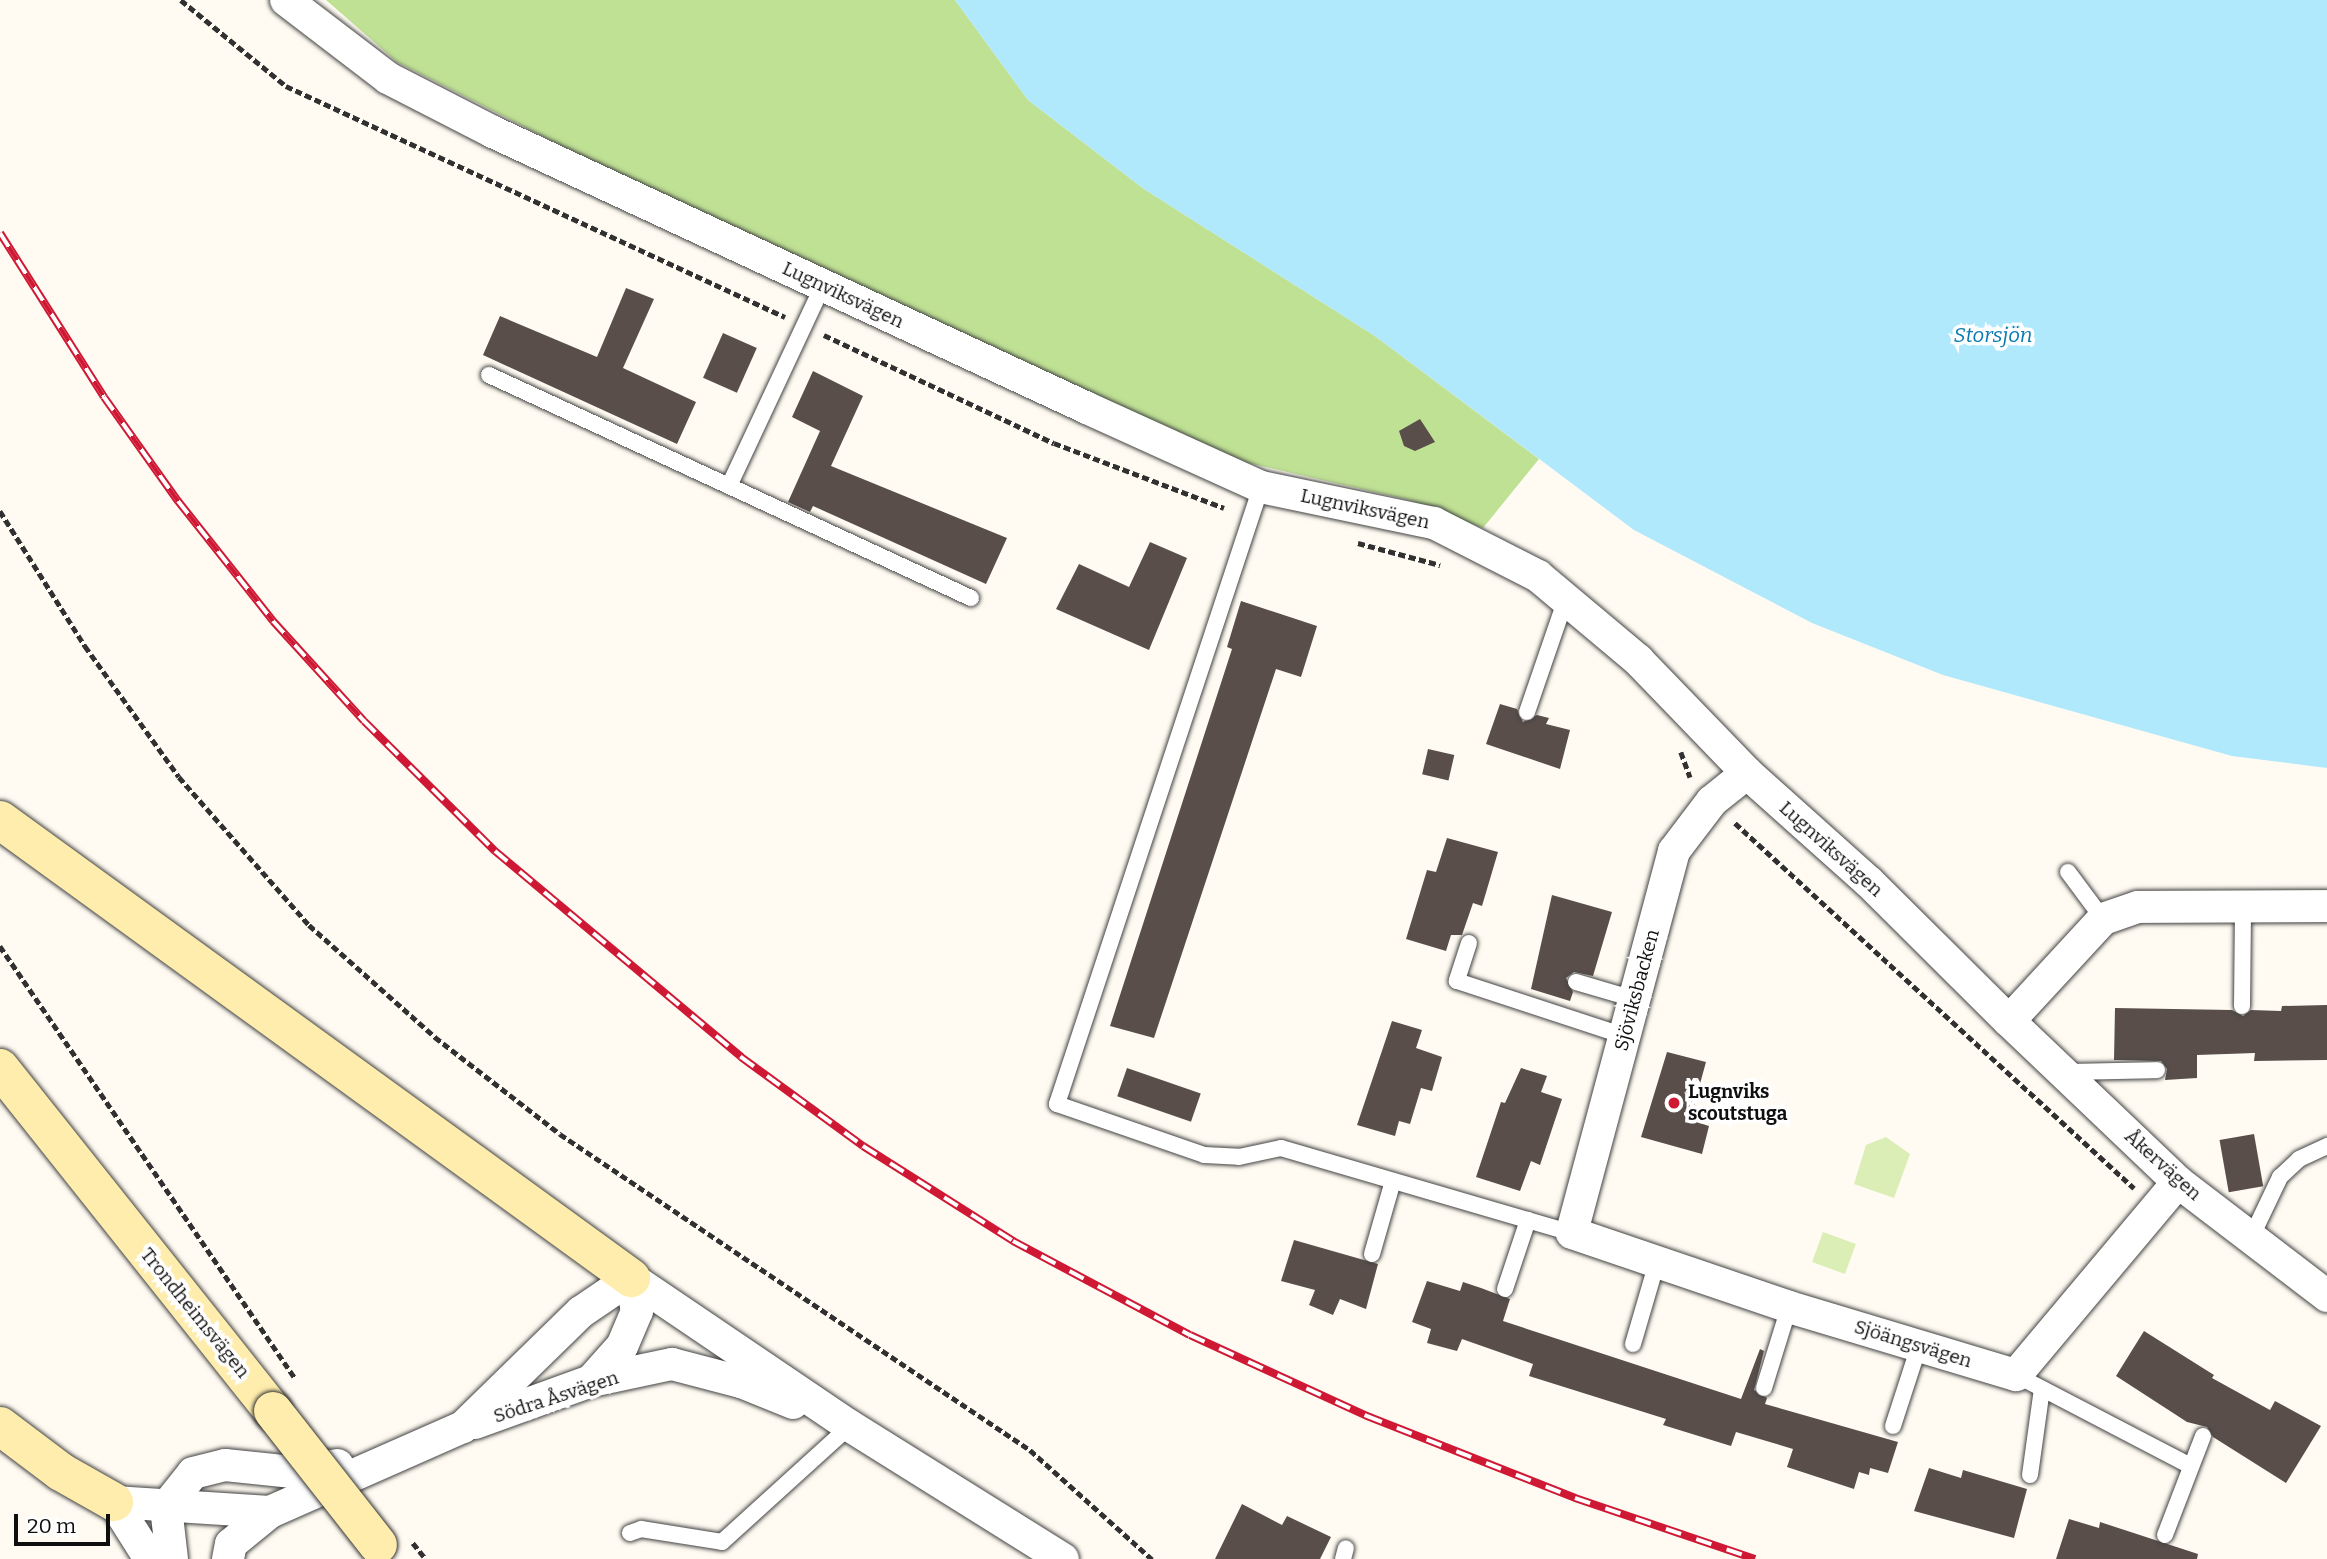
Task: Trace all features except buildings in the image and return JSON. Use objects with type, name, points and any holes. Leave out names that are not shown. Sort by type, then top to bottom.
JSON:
[{"type":"main road","points":[[0,820],[631,1278]]},
{"type":"main road","name":"Trondheimsvägen","points":[[0,1068],[287,1399],[384,1552]]},
{"type":"main road","points":[[0,1426],[61,1472],[114,1502]]},
{"type":"street","name":"Lugnviksvägen","points":[[286,0],[388,78],[822,285],[1257,501],[1434,523],[1538,576],[1637,660],[1747,773],[1869,881],[2010,1021]]},
{"type":"street","name":"Sjöviksbacken","points":[[1572,1233],[1674,851],[1712,801],[1747,773]]},
{"type":"street","points":[[2010,1021],[2103,919],[2138,907],[2327,906]]},
{"type":"street","name":"Åkervägen","points":[[2010,1021],[2178,1182],[2250,1240],[2327,1296]]},
{"type":"street","points":[[2029,1382],[2156,1207],[2178,1182]]},
{"type":"street","name":"Sjöängsvägen","points":[[1572,1233],[1788,1307],[2029,1382]]},
{"type":"street","points":[[463,1427],[581,1312],[631,1278],[637,1311],[622,1346],[591,1381]]},
{"type":"street","name":"Södra Åsvägen","points":[[631,1278],[850,1426],[1063,1559]]},
{"type":"street","name":"Södra Åsvägen","points":[[393,1455],[591,1381],[672,1364],[741,1382],[850,1426]]},
{"type":"street","points":[[172,1559],[166,1507],[193,1473],[225,1465],[293,1472],[393,1455]]},
{"type":"street","points":[[228,1559],[231,1544],[270,1512],[393,1455]]},
{"type":"street","points":[[114,1502],[270,1512]]},
{"type":"street","points":[[114,1502],[150,1559]]},
{"type":"lane","points":[[729,486],[822,285]]},
{"type":"lane","points":[[489,375],[971,598]]},
{"type":"lane","points":[[1257,501],[1057,1104],[1205,1155],[1239,1157],[1281,1148],[1572,1233]]},
{"type":"lane","points":[[1527,712],[1566,599]]},
{"type":"lane","points":[[2068,872],[2103,919]]},
{"type":"lane","points":[[2242,1006],[2243,906]]},
{"type":"lane","points":[[1469,943],[1457,981],[1624,1036]]},
{"type":"lane","points":[[1576,982],[1634,999]]},
{"type":"lane","points":[[2063,1072],[2157,1070]]},
{"type":"lane","points":[[2250,1240],[2280,1177],[2299,1158],[2327,1146]]},
{"type":"lane","points":[[1372,1254],[1394,1181]]},
{"type":"lane","points":[[1505,1289],[1528,1220]]},
{"type":"lane","points":[[1633,1344],[1657,1262]]},
{"type":"lane","points":[[1764,1388],[1788,1307]]},
{"type":"lane","points":[[1893,1426],[1919,1346]]},
{"type":"lane","points":[[2030,1475],[2029,1382],[2189,1465]]},
{"type":"lane","points":[[715,1559],[722,1542],[850,1426]]},
{"type":"lane","points":[[2165,1535],[2189,1465],[2203,1436]]},
{"type":"lane","points":[[630,1534],[641,1529],[722,1542]]},
{"type":"path","points":[[181,0],[286,86],[1054,443],[1194,500],[1257,501]]},
{"type":"path","points":[[0,511],[85,646],[179,777],[309,925],[435,1037],[560,1134],[1030,1450],[1152,1559]]},
{"type":"path","points":[[1344,539],[1449,567]]},
{"type":"path","points":[[1679,745],[1692,781],[1712,801],[2156,1207]]},
{"type":"path","points":[[0,946],[287,1399]]},
{"type":"green space","points":[[326,0],[955,0],[1028,100],[1144,189],[1375,336],[1539,459],[1483,528],[1409,500],[1244,462],[656,194],[397,62]]},
{"type":"green space","points":[[1886,1137],[1910,1154],[1894,1198],[1854,1184],[1866,1145]]},
{"type":"green space","points":[[1823,1232],[1856,1244],[1845,1274],[1812,1262]]},
{"type":"water","name":"Storsjön","points":[[955,0],[2327,0],[2327,768],[2232,756],[1943,675],[1812,623],[1634,530],[1375,336],[1144,189],[1028,100]]},
{"type":"railway","points":[[0,233],[104,397],[178,501],[273,621],[364,721],[495,851],[741,1057],[863,1146],[1013,1241],[1190,1335],[1367,1416],[1575,1498],[1755,1559]]},
{"type":"place","name":"Lugnviks scoutstuga","points":[[1674,1103]]}]
